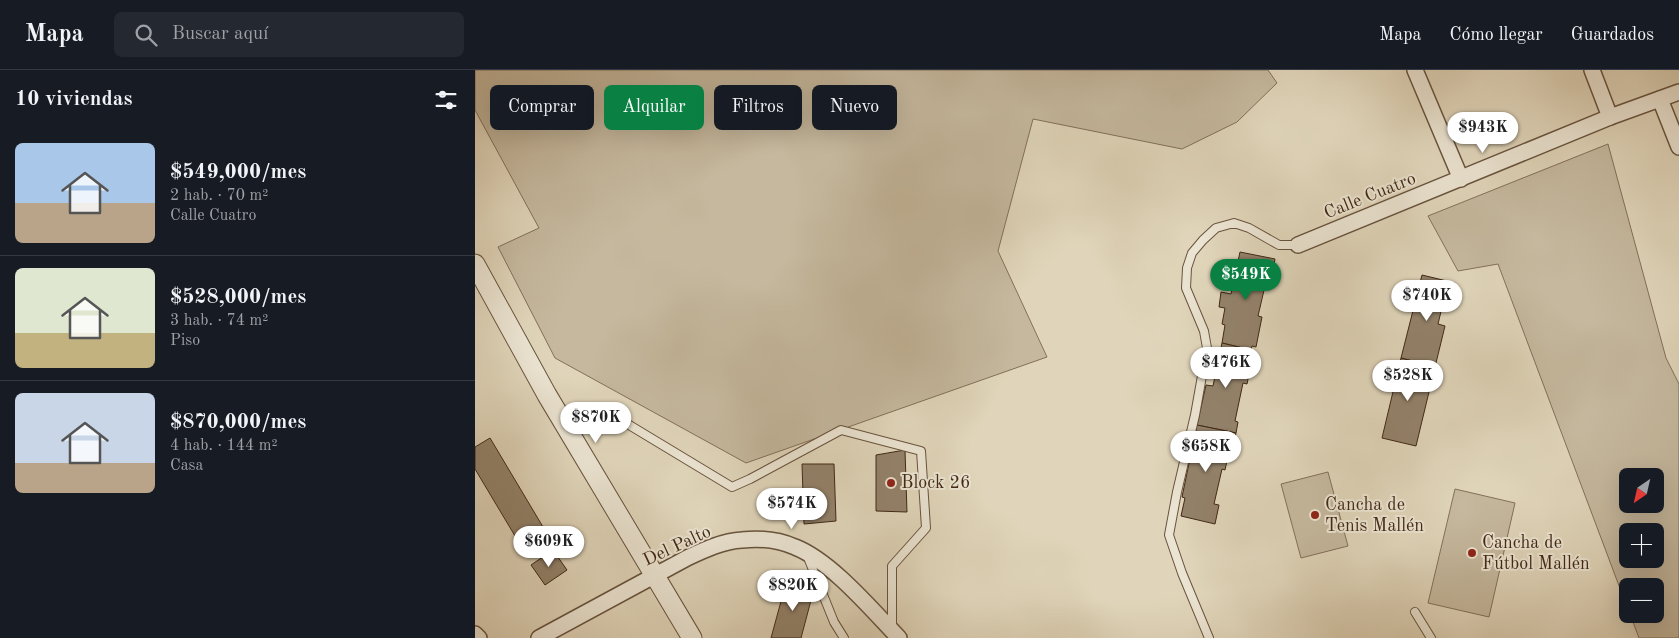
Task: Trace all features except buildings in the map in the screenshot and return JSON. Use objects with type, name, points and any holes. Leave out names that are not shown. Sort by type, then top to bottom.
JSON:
[{"type":"street","points":[[1415,70],[1461,179]]},
{"type":"street","points":[[1591,70],[1610,117]]},
{"type":"street","name":"Calle Cuatro","points":[[1298,245],[1610,117],[1679,92]]},
{"type":"street","points":[[1660,99],[1679,147]]},
{"type":"street","points":[[475,264],[547,395],[692,638]]},
{"type":"street","name":"Del Palto","points":[[539,638],[687,558],[709,548],[741,540],[771,540],[795,547],[806,553],[848,585],[895,634]]},
{"type":"street","points":[[475,634],[479,638]]},
{"type":"lane","points":[[1209,638],[1182,573],[1169,535],[1195,415],[1207,348],[1204,331],[1186,288],[1187,268],[1192,253],[1203,240],[1216,228],[1234,223],[1249,228],[1279,245],[1298,245]]},
{"type":"lane","points":[[606,411],[732,487],[841,430],[921,451],[926,528],[892,566],[895,634]]},
{"type":"lane","points":[[806,553],[834,622],[845,638]]},
{"type":"lane","points":[[1415,612],[1431,638]]},
{"type":"shaded area","points":[[475,70],[1268,70],[1277,83],[1237,122],[1182,149],[1033,119],[998,251],[1047,357],[746,463],[555,358],[498,247],[539,228],[475,110]]},
{"type":"shaded area","points":[[1608,144],[1666,358],[1679,384],[1679,638],[1639,638],[1633,623],[1664,623],[1664,578],[1619,578],[1619,586],[1498,264],[1458,271],[1428,216]]},
{"type":"shaded area","name":"Cancha de Tenis Mallén","points":[[1328,472],[1348,546],[1301,558],[1281,484]]},
{"type":"shaded area","name":"Cancha de Fútbol Mallén","points":[[1455,489],[1515,503],[1489,617],[1428,603]]},
{"type":"place","name":"Block 26","points":[[891,483]]},
{"type":"place","name":"Cancha de Tenis Mallén","points":[[1315,515]]},
{"type":"place","name":"Cancha de Fútbol Mallén","points":[[1472,553]]}]
